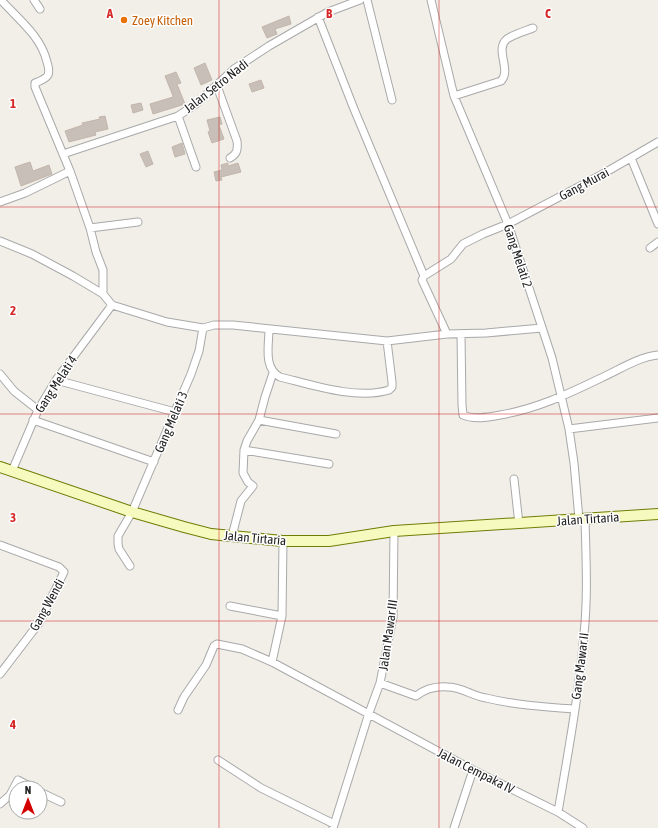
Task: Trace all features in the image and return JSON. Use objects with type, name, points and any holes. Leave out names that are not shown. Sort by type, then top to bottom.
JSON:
[{"type":"street","points":[[1,0],[34,35],[45,53],[49,68],[48,75],[46,78],[36,83],[35,87],[70,171],[90,228],[96,252],[103,270],[103,294]]},
{"type":"street","points":[[34,0],[40,8]]},
{"type":"street","name":"Jalan Setro Nadi","points":[[63,154],[178,116],[196,104],[234,69],[269,46],[342,3],[360,0]]},
{"type":"street","points":[[367,0],[392,100]]},
{"type":"street","name":"Gang Melati 2","points":[[431,0],[454,96],[508,224],[552,358],[569,429],[582,519]]},
{"type":"street","points":[[318,17],[354,109],[424,276],[422,280],[447,334]]},
{"type":"street","points":[[454,96],[501,81],[504,78],[505,73],[502,50],[503,44],[507,39],[533,28]]},
{"type":"street","points":[[217,86],[237,141],[238,151],[230,158]]},
{"type":"street","points":[[178,116],[196,167]]},
{"type":"street","name":"Gang Murai","points":[[424,276],[451,259],[463,244],[508,224],[632,158],[658,142]]},
{"type":"street","points":[[632,158],[658,224]]},
{"type":"street","points":[[0,202],[25,194],[70,171]]},
{"type":"street","points":[[90,228],[138,222]]},
{"type":"street","points":[[0,241],[32,254],[73,276],[103,294],[112,305],[167,322],[203,328],[214,325],[387,341],[447,334],[542,328]]},
{"type":"street","points":[[650,248],[658,242]]},
{"type":"street","name":"Gang Melati 4","points":[[12,471],[33,420],[56,380],[112,305]]},
{"type":"street","name":"Gang Melati 3","points":[[130,566],[119,549],[118,536],[132,512],[191,374],[199,351],[203,328]]},
{"type":"street","points":[[270,329],[268,360],[273,373],[280,377],[343,391],[373,393],[389,390],[392,387],[387,341]]},
{"type":"street","points":[[461,334],[462,405],[463,415],[468,417],[490,417],[518,412],[561,397],[633,363],[658,355]]},
{"type":"street","points":[[232,536],[241,501],[253,486],[248,482],[243,474],[244,450],[247,441],[259,420],[273,373]]},
{"type":"street","points":[[0,374],[14,391],[38,410]]},
{"type":"street","points":[[56,380],[175,412]]},
{"type":"street","points":[[569,429],[658,418]]},
{"type":"street","points":[[33,420],[154,462]]},
{"type":"street","points":[[259,420],[336,434]]},
{"type":"street","points":[[244,450],[329,464]]},
{"type":"street","name":"Jalan Tirtaria","points":[[0,466],[132,512],[212,534],[283,541],[329,541],[394,531],[658,514]]},
{"type":"street","points":[[514,479],[519,524]]},
{"type":"street","name":"Gang Mawar II","points":[[558,812],[575,709],[584,634],[587,578],[582,519]]},
{"type":"street","name":"Jalan Mawar III","points":[[334,826],[369,713],[380,683],[393,617],[394,531]]},
{"type":"street","points":[[272,662],[282,616],[283,541]]},
{"type":"street","name":"Gang Wendi","points":[[0,545],[59,567],[63,570],[64,574],[39,623],[0,674]]},
{"type":"street","points":[[230,606],[282,616]]},
{"type":"street","name":"Jalan Cempaka IV","points":[[178,710],[184,698],[206,665],[214,646],[217,644],[242,649],[272,662],[473,770],[558,812],[583,828]]},
{"type":"street","points":[[380,683],[416,696],[423,690],[451,687],[483,698],[512,704],[575,709]]},
{"type":"street","points":[[218,760],[261,788],[334,826]]},
{"type":"street","points":[[454,828],[473,770]]},
{"type":"street","points":[[0,804],[8,796]]},
{"type":"street","points":[[48,796],[61,802]]},
{"type":"building","points":[[289,16],[291,24],[275,29],[277,34],[267,38],[262,27]]},
{"type":"building","points":[[205,63],[212,80],[201,85],[194,68]]},
{"type":"building","points":[[176,72],[181,83],[177,84],[185,104],[153,114],[150,104],[173,97],[165,76]]},
{"type":"building","points":[[261,80],[264,88],[252,92],[249,84]]},
{"type":"building","points":[[141,103],[143,110],[133,113],[131,105]]},
{"type":"building","points":[[105,116],[108,129],[95,132],[96,135],[69,142],[65,131],[83,125],[82,123],[100,119],[99,117]]},
{"type":"building","points":[[220,117],[222,124],[219,125],[224,139],[212,143],[208,132],[210,131],[207,120]]},
{"type":"building","points":[[182,143],[185,154],[175,157],[172,147]]},
{"type":"building","points":[[148,151],[153,164],[146,167],[140,154]]},
{"type":"building","points":[[30,162],[33,171],[49,165],[52,174],[21,186],[15,167]]},
{"type":"building","points":[[228,163],[228,166],[238,163],[241,172],[221,177],[222,180],[216,181],[214,172],[222,170],[221,165]]},
{"type":"place","name":"Zoey Kitchen","points":[[124,20]]}]
